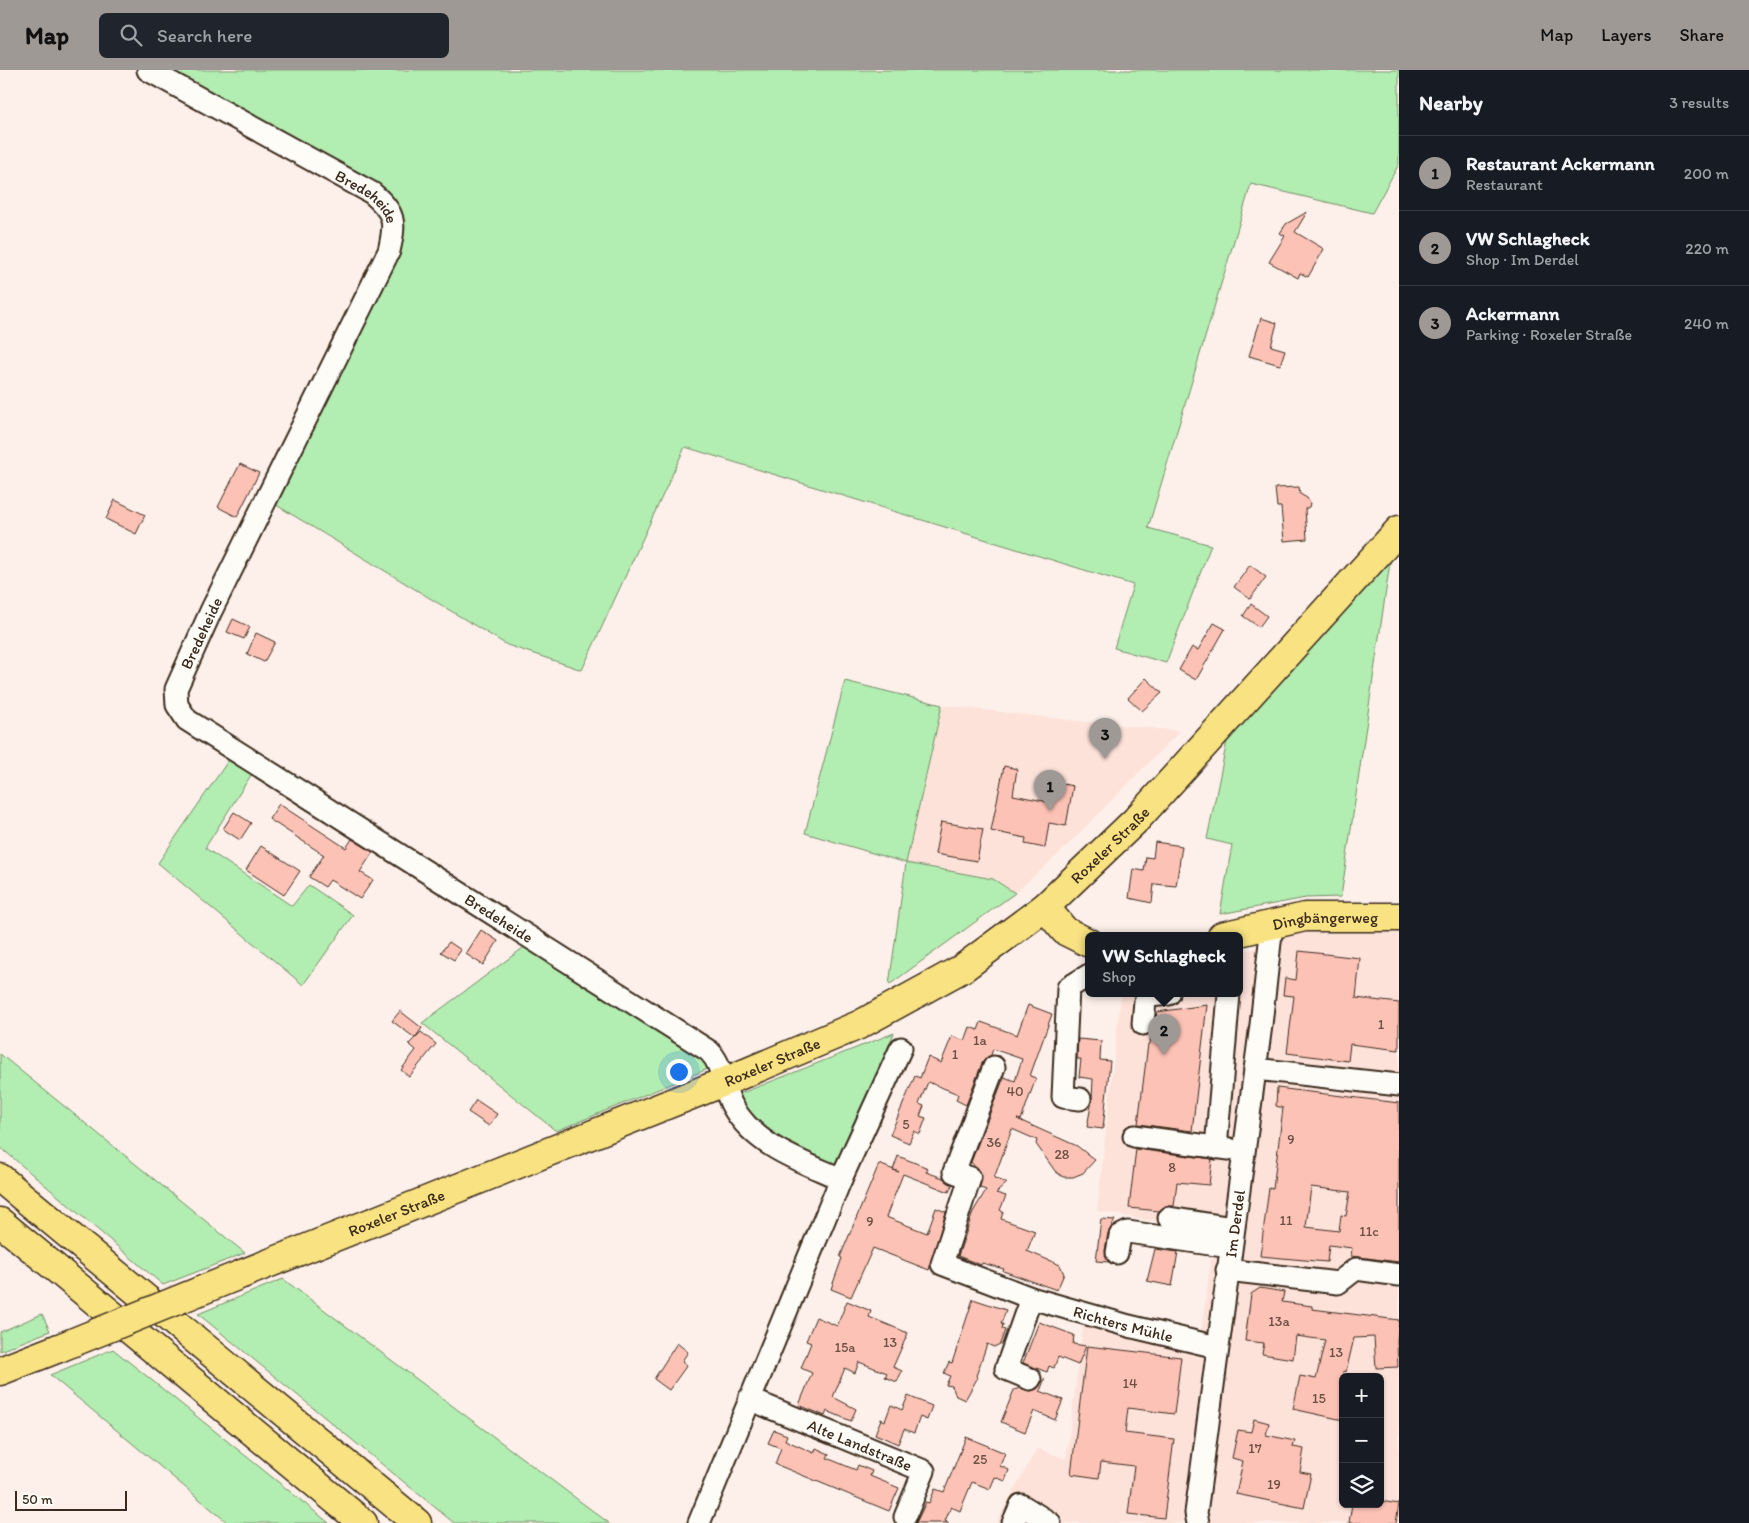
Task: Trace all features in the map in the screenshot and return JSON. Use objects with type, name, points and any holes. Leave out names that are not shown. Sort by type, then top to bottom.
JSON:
[{"type":"main road","name":"Roxeler Straße","points":[[0,1371],[724,1082],[859,1025],[963,968],[1045,906],[1136,820],[1399,530]]},
{"type":"main road","points":[[1045,906],[1065,931],[1085,941]]},
{"type":"main road","name":"Dingbängerweg","points":[[1239,932],[1305,917],[1399,917]]},
{"type":"main road","points":[[0,1178],[416,1523]]},
{"type":"main road","points":[[0,1222],[364,1523]]},
{"type":"street","name":"Bredeheide","points":[[148,70],[372,193],[384,204],[394,218],[394,231],[389,251],[211,611],[176,689],[177,705],[187,720],[709,1051],[718,1060],[724,1082]]},
{"type":"street","name":"Im Derdel","points":[[1198,1523],[1196,1513],[1261,1025],[1272,924]]},
{"type":"street","points":[[1080,1099],[1063,1097],[1068,988],[1085,977]]},
{"type":"street","points":[[1144,1024],[1145,1001],[1149,997]]},
{"type":"street","points":[[1216,1148],[1229,997]]},
{"type":"street","points":[[1227,1022],[1261,1025]]},
{"type":"street","points":[[698,1523],[841,1179],[901,1048]]},
{"type":"street","name":"Richters Mühle","points":[[994,1067],[954,1172],[970,1178],[942,1264],[1031,1298],[1129,1326],[1217,1347]]},
{"type":"street","points":[[1255,1069],[1399,1085]]},
{"type":"street","points":[[724,1082],[732,1107],[752,1134],[772,1147],[841,1179]]},
{"type":"street","points":[[1134,1136],[1244,1152]]},
{"type":"street","points":[[1169,1218],[1232,1238]]},
{"type":"street","points":[[1116,1252],[1120,1236],[1128,1232],[1232,1238]]},
{"type":"street","points":[[1227,1270],[1338,1283],[1356,1269],[1399,1274]]},
{"type":"street","points":[[1030,1379],[1006,1369],[1031,1298]]},
{"type":"street","name":"Alte Landstraße","points":[[750,1399],[924,1471],[905,1517]]},
{"type":"street","points":[[1013,1523],[1020,1505],[1050,1523]]},
{"type":"shaded area","points":[[942,705],[1180,731],[1061,852],[1015,893],[993,879],[906,863]]},
{"type":"shaded area","points":[[1309,925],[1399,927],[1399,1523],[996,1523],[1037,1448],[1066,1459],[1086,1305],[1201,1331],[1215,1232],[1097,1211],[1121,997],[1243,997],[1243,951],[1271,945]]},
{"type":"green space","points":[[171,70],[1399,70],[1399,164],[1372,213],[1251,184],[1148,528],[1211,545],[1166,663],[1114,648],[1133,585],[685,447],[582,670],[507,645],[273,503],[398,244],[401,211],[377,185]]},
{"type":"green space","points":[[1392,549],[1341,897],[1306,898],[1220,914],[1232,845],[1207,839],[1228,736]]},
{"type":"green space","points":[[845,681],[942,705],[906,863],[805,833]]},
{"type":"green space","points":[[230,758],[253,772],[205,848],[292,906],[309,885],[353,915],[303,985],[158,863]]},
{"type":"green space","points":[[906,863],[993,879],[1015,893],[889,985]]},
{"type":"green space","points":[[527,945],[720,1064],[556,1131],[422,1023]]},
{"type":"green space","points":[[894,1033],[837,1168],[762,1131],[737,1095]]},
{"type":"green space","points":[[0,1054],[245,1253],[163,1285],[0,1147]]},
{"type":"green space","points":[[283,1279],[609,1523],[454,1523],[198,1314]]},
{"type":"green space","points":[[42,1314],[50,1331],[0,1351],[0,1332]]},
{"type":"green space","points":[[113,1349],[329,1523],[228,1523],[50,1375]]},
{"type":"building","points":[[1307,212],[1295,232],[1324,249],[1308,277],[1300,273],[1298,278],[1269,262],[1285,236],[1280,233],[1286,224]]},
{"type":"building","points":[[1261,318],[1277,323],[1271,346],[1285,350],[1280,365],[1249,356]]},
{"type":"building","points":[[240,464],[259,473],[237,517],[218,507]]},
{"type":"building","points":[[1299,487],[1300,494],[1307,498],[1310,503],[1309,507],[1305,509],[1307,539],[1284,541],[1281,507],[1277,507],[1275,488]]},
{"type":"building","points":[[115,500],[145,515],[136,534],[106,519]]},
{"type":"building","points":[[1250,565],[1266,577],[1250,599],[1234,587]]},
{"type":"building","points":[[1251,604],[1267,616],[1259,627],[1243,616]]},
{"type":"building","points":[[233,619],[250,627],[244,639],[227,632]]},
{"type":"building","points":[[1214,623],[1225,629],[1196,680],[1179,670],[1192,647],[1198,650]]},
{"type":"building","points":[[256,633],[275,642],[264,662],[247,654]]},
{"type":"building","points":[[1146,678],[1162,693],[1142,711],[1128,698]]},
{"type":"building","points":[[1004,766],[1017,769],[1013,795],[1049,802],[1053,782],[1073,786],[1066,826],[1049,823],[1045,848],[1025,844],[1026,838],[991,831]]},
{"type":"building","points":[[279,804],[346,848],[352,839],[373,852],[360,872],[373,880],[360,899],[330,880],[325,887],[309,877],[324,855],[269,819]]},
{"type":"building","points":[[234,812],[251,823],[240,840],[223,829]]},
{"type":"building","points":[[941,822],[983,829],[977,861],[935,854]]},
{"type":"building","points":[[1155,842],[1182,846],[1176,886],[1154,884],[1152,903],[1129,898],[1133,869],[1144,871],[1146,857],[1153,858]]},
{"type":"building","points":[[261,846],[300,871],[284,895],[246,870]]},
{"type":"building","points":[[481,930],[498,941],[483,965],[466,954]]},
{"type":"building","points":[[449,942],[461,950],[454,960],[441,952]]},
{"type":"building","points":[[1299,951],[1360,958],[1356,998],[1399,1003],[1399,1050],[1350,1044],[1348,1061],[1287,1053],[1294,996],[1283,995],[1285,978],[1296,980]]},
{"type":"building","points":[[1028,1005],[1052,1014],[1030,1076],[1036,1078],[1021,1120],[1017,1119],[1077,1146],[1095,1160],[1083,1173],[1073,1177],[1063,1177],[1055,1171],[1036,1144],[1037,1140],[1012,1129],[994,1178],[1007,1183],[996,1193],[1006,1196],[1000,1210],[1003,1212],[1001,1219],[1035,1231],[1027,1251],[1060,1265],[1064,1274],[1057,1290],[1003,1271],[1004,1269],[982,1263],[981,1265],[958,1256],[973,1212],[986,1190],[980,1188],[982,1175],[971,1162],[1004,1077],[1015,1081],[1022,1059],[993,1049],[991,1055],[982,1063],[966,1105],[956,1100],[958,1094],[928,1082],[919,1104],[924,1106],[920,1116],[926,1118],[920,1134],[914,1131],[909,1143],[890,1135],[915,1076],[920,1078],[928,1057],[941,1063],[952,1036],[965,1041],[970,1027],[978,1030],[981,1022],[1017,1035]]},
{"type":"building","points":[[1207,1005],[1192,1131],[1138,1124],[1148,1044],[1150,1044],[1157,1012]]},
{"type":"building","points":[[400,1011],[422,1028],[415,1038],[392,1021]]},
{"type":"building","points":[[421,1032],[436,1044],[409,1077],[401,1070],[416,1050],[409,1044]]},
{"type":"building","points":[[1078,1039],[1101,1041],[1100,1060],[1110,1061],[1103,1129],[1087,1127],[1092,1100],[1093,1079],[1079,1077],[1081,1059],[1077,1059]]},
{"type":"building","points":[[1277,1088],[1399,1103],[1399,1262],[1351,1256],[1352,1248],[1329,1245],[1327,1262],[1260,1256],[1269,1188],[1273,1189],[1283,1108],[1276,1106]],"holes":[[[1311,1187],[1350,1192],[1346,1216],[1341,1215],[1339,1231],[1306,1227]]]},
{"type":"building","points":[[476,1100],[497,1114],[489,1126],[468,1112]]},
{"type":"building","points":[[1136,1149],[1212,1159],[1209,1185],[1177,1182],[1174,1206],[1165,1206],[1159,1211],[1129,1208]]},
{"type":"building","points":[[898,1156],[928,1168],[926,1172],[943,1178],[952,1185],[949,1192],[903,1174],[886,1217],[927,1233],[936,1208],[946,1212],[929,1270],[873,1248],[851,1297],[831,1289],[842,1258],[840,1257],[879,1164],[893,1170]]},
{"type":"building","points":[[1101,1219],[1115,1220],[1108,1233],[1105,1251],[1109,1262],[1096,1261]]},
{"type":"building","points":[[1155,1249],[1178,1252],[1172,1286],[1147,1281]]},
{"type":"building","points":[[1260,1288],[1284,1292],[1282,1302],[1312,1306],[1312,1309],[1399,1320],[1397,1341],[1398,1367],[1376,1368],[1374,1337],[1354,1338],[1346,1372],[1339,1373],[1339,1419],[1293,1409],[1300,1376],[1316,1379],[1325,1340],[1296,1336],[1293,1359],[1262,1354],[1264,1343],[1245,1341],[1251,1294]]},
{"type":"building","points":[[973,1299],[1006,1310],[1001,1324],[1003,1324],[1002,1329],[1005,1330],[1000,1344],[994,1347],[987,1344],[976,1376],[978,1377],[965,1400],[956,1396],[952,1386],[946,1385],[950,1376],[944,1373],[949,1362],[952,1363]]},
{"type":"building","points":[[847,1301],[871,1311],[869,1317],[908,1333],[893,1367],[902,1371],[897,1382],[885,1377],[887,1373],[859,1362],[855,1373],[845,1368],[833,1397],[856,1409],[851,1421],[827,1411],[825,1416],[799,1405],[812,1373],[801,1368],[811,1343],[806,1341],[816,1317],[837,1326]]},
{"type":"building","points":[[1039,1322],[1074,1335],[1073,1344],[1086,1346],[1078,1365],[1058,1357],[1054,1368],[1049,1366],[1047,1372],[1023,1363]]},
{"type":"building","points":[[677,1343],[688,1352],[682,1361],[687,1365],[669,1390],[654,1379]]},
{"type":"building","points":[[1087,1346],[1181,1357],[1174,1414],[1128,1408],[1125,1433],[1174,1439],[1164,1518],[1128,1514],[1134,1466],[1101,1462],[1099,1478],[1071,1474]]},
{"type":"building","points":[[1045,1378],[1040,1391],[1063,1400],[1055,1420],[1034,1411],[1025,1432],[1001,1422],[1014,1390],[1020,1388],[1031,1391],[1037,1389]]},
{"type":"building","points":[[908,1396],[932,1406],[927,1420],[920,1417],[914,1433],[904,1429],[898,1444],[875,1434],[881,1419],[885,1421],[891,1405],[902,1410]]},
{"type":"building","points":[[1254,1419],[1269,1423],[1266,1435],[1295,1441],[1293,1447],[1304,1449],[1300,1472],[1311,1474],[1304,1508],[1236,1494],[1243,1461],[1232,1458],[1238,1430],[1251,1432]]},
{"type":"building","points":[[774,1430],[787,1435],[785,1440],[814,1453],[816,1448],[829,1454],[827,1458],[856,1470],[858,1465],[872,1471],[870,1476],[899,1488],[889,1511],[775,1464],[781,1448],[768,1443]]},
{"type":"building","points":[[966,1437],[1005,1453],[1000,1466],[1009,1470],[1005,1481],[995,1477],[990,1489],[972,1482],[960,1511],[951,1507],[945,1521],[949,1523],[916,1523],[926,1502],[929,1503],[935,1489],[944,1492]]},
{"type":"building","points":[[1384,1502],[1399,1504],[1396,1523],[1349,1523],[1351,1508],[1384,1508]]},
{"type":"place","name":"Ackermann","points":[[1105,759]]},
{"type":"place","name":"Restaurant Ackermann","points":[[1050,811]]},
{"type":"place","name":"VW Schlagheck","points":[[1164,1055]]}]
